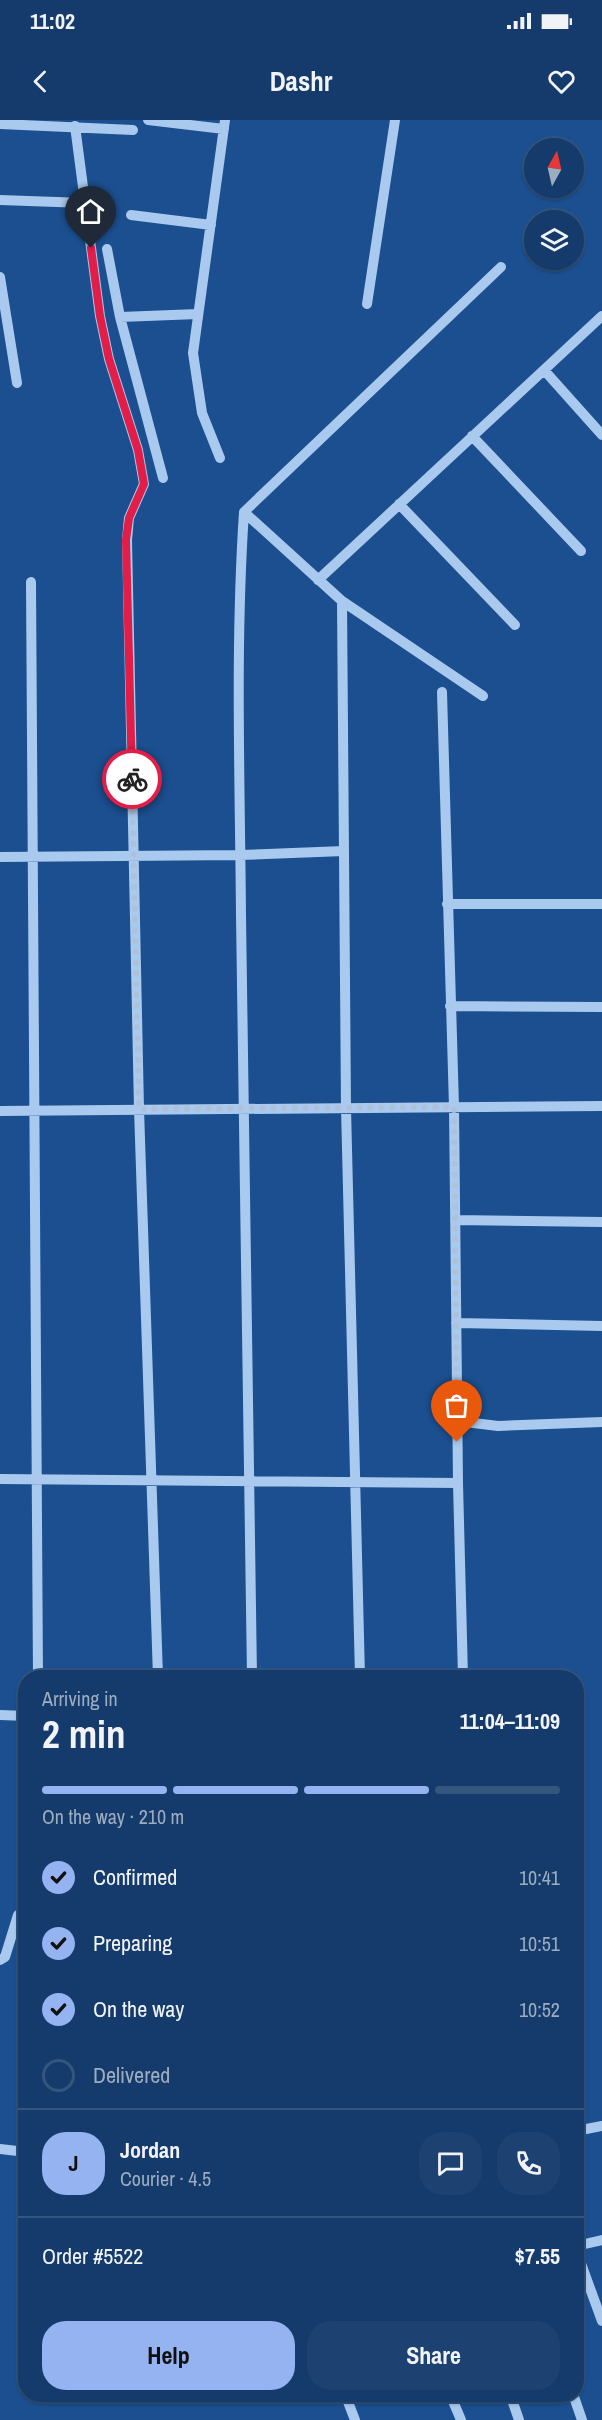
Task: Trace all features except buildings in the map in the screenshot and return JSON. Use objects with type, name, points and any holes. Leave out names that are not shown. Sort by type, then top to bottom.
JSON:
[{"type":"street","points":[[148,120],[225,124],[192,353],[202,413],[220,458]]},
{"type":"street","points":[[367,304],[395,120]]},
{"type":"street","points":[[0,124],[134,130]]},
{"type":"street","points":[[75,126],[100,316],[109,359],[138,450],[144,484],[129,518],[126,540],[139,1109],[158,1670]]},
{"type":"street","points":[[0,201],[85,203]]},
{"type":"street","points":[[131,215],[211,225]]},
{"type":"street","points":[[107,249],[120,317],[163,478]]},
{"type":"street","points":[[252,1670],[238,601],[244,512],[501,267]]},
{"type":"street","points":[[0,276],[16,383]]},
{"type":"street","points":[[120,317],[198,314]]},
{"type":"street","points":[[318,580],[602,316]]},
{"type":"street","points":[[543,370],[602,435]]},
{"type":"street","points":[[472,436],[581,551]]},
{"type":"street","points":[[399,504],[515,625]]},
{"type":"street","points":[[244,512],[342,602],[483,696]]},
{"type":"street","points":[[31,582],[38,1670]]},
{"type":"street","points":[[342,602],[346,1108],[360,1670]]},
{"type":"street","points":[[442,692],[454,1107],[457,1421],[463,1670]]},
{"type":"street","points":[[0,857],[240,855],[344,851]]},
{"type":"street","points":[[447,904],[602,904]]},
{"type":"street","points":[[450,1006],[602,1007]]},
{"type":"street","points":[[0,1111],[602,1106]]},
{"type":"street","points":[[455,1220],[602,1222]]},
{"type":"street","points":[[456,1323],[602,1326]]},
{"type":"street","points":[[457,1421],[498,1426],[602,1422]]},
{"type":"street","points":[[0,1479],[458,1483]]},
{"type":"street","points":[[0,1715],[18,1716]]},
{"type":"street","points":[[0,1960],[5,1958],[18,1915]]},
{"type":"street","points":[[584,2129],[602,2126]]},
{"type":"street","points":[[0,2149],[18,2151]]},
{"type":"street","points":[[584,2244],[602,2240]]},
{"type":"street","points":[[584,2272],[602,2321]]},
{"type":"street","points":[[348,2402],[355,2420]]},
{"type":"street","points":[[453,2402],[460,2420]]},
{"type":"street","points":[[513,2402],[519,2420]]},
{"type":"street","points":[[576,2402],[582,2420]]},
{"type":"way so far","points":[[132,779],[139,1109],[454,1107],[457,1442]]},
{"type":"route","points":[[91,248],[100,316],[109,359],[138,450],[144,484],[129,518],[126,540],[132,779]]}]
